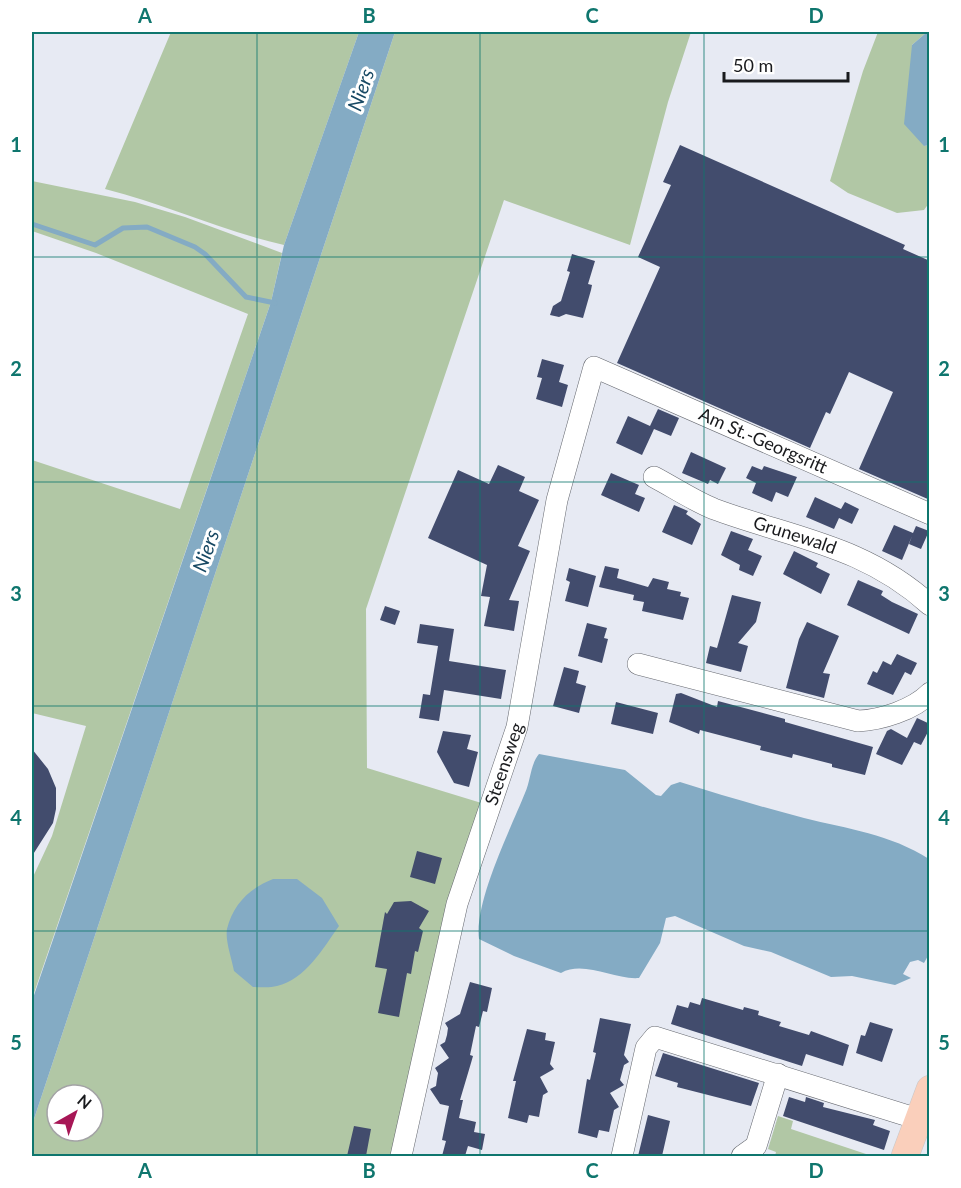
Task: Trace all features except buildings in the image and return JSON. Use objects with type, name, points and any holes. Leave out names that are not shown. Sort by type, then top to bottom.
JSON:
[{"type":"main road","points":[[905,1156],[930,1089]]},
{"type":"street","name":"Am St.-Georgsritt","points":[[594,367],[930,514]]},
{"type":"street","name":"Steensweg","points":[[401,1156],[457,903],[517,727],[557,500],[594,367]]},
{"type":"street","name":"Grunewald","points":[[654,477],[712,508],[823,542],[867,562],[898,580],[930,605]]},
{"type":"street","points":[[638,664],[858,722],[874,720],[921,701],[930,693]]},
{"type":"street","points":[[622,1156],[646,1048],[655,1037],[918,1119]]},
{"type":"street","points":[[752,1153],[778,1074]]},
{"type":"green space","points":[[171,32],[359,32],[284,245],[105,189]]},
{"type":"green space","points":[[395,32],[691,32],[668,102],[630,245],[504,200],[366,609],[367,768],[488,805],[401,1156],[32,1156],[32,1125],[45,1086],[45,1143],[105,1143],[105,1083],[46,1083]]},
{"type":"green space","points":[[878,32],[927,32],[912,45],[924,146],[929,145],[929,203],[924,210],[897,213],[848,193],[830,181],[863,71]]},
{"type":"green space","points":[[32,181],[135,202],[185,217],[282,253],[271,302],[32,999],[32,879],[52,836],[86,726],[32,713],[32,460],[180,509],[248,314],[96,253],[32,231]]},
{"type":"green space","points":[[778,1116],[793,1121],[791,1129],[872,1156],[775,1156],[776,1152],[768,1149]]},
{"type":"water","name":"Niers","points":[[359,32],[395,32],[32,1125],[32,1001],[271,302],[284,245]]},
{"type":"water","points":[[930,32],[930,145],[924,146],[904,124],[912,45]]},
{"type":"water","points":[[539,754],[625,770],[656,795],[661,796],[671,785],[680,782],[788,814],[868,833],[914,851],[929,859],[929,954],[924,963],[918,960],[910,962],[903,974],[911,978],[895,985],[852,976],[831,977],[771,952],[744,946],[675,916],[666,918],[660,943],[639,978],[629,978],[589,969],[561,973],[514,956],[479,939],[482,906],[488,886]]},
{"type":"water","points":[[273,879],[297,879],[322,898],[339,926],[313,962],[296,977],[277,986],[253,987],[234,971],[227,929],[233,912],[244,898],[257,887]]},
{"type":"waterway","points":[[32,224],[95,245],[123,228],[147,227],[195,247],[205,254],[246,297],[275,303]]}]
